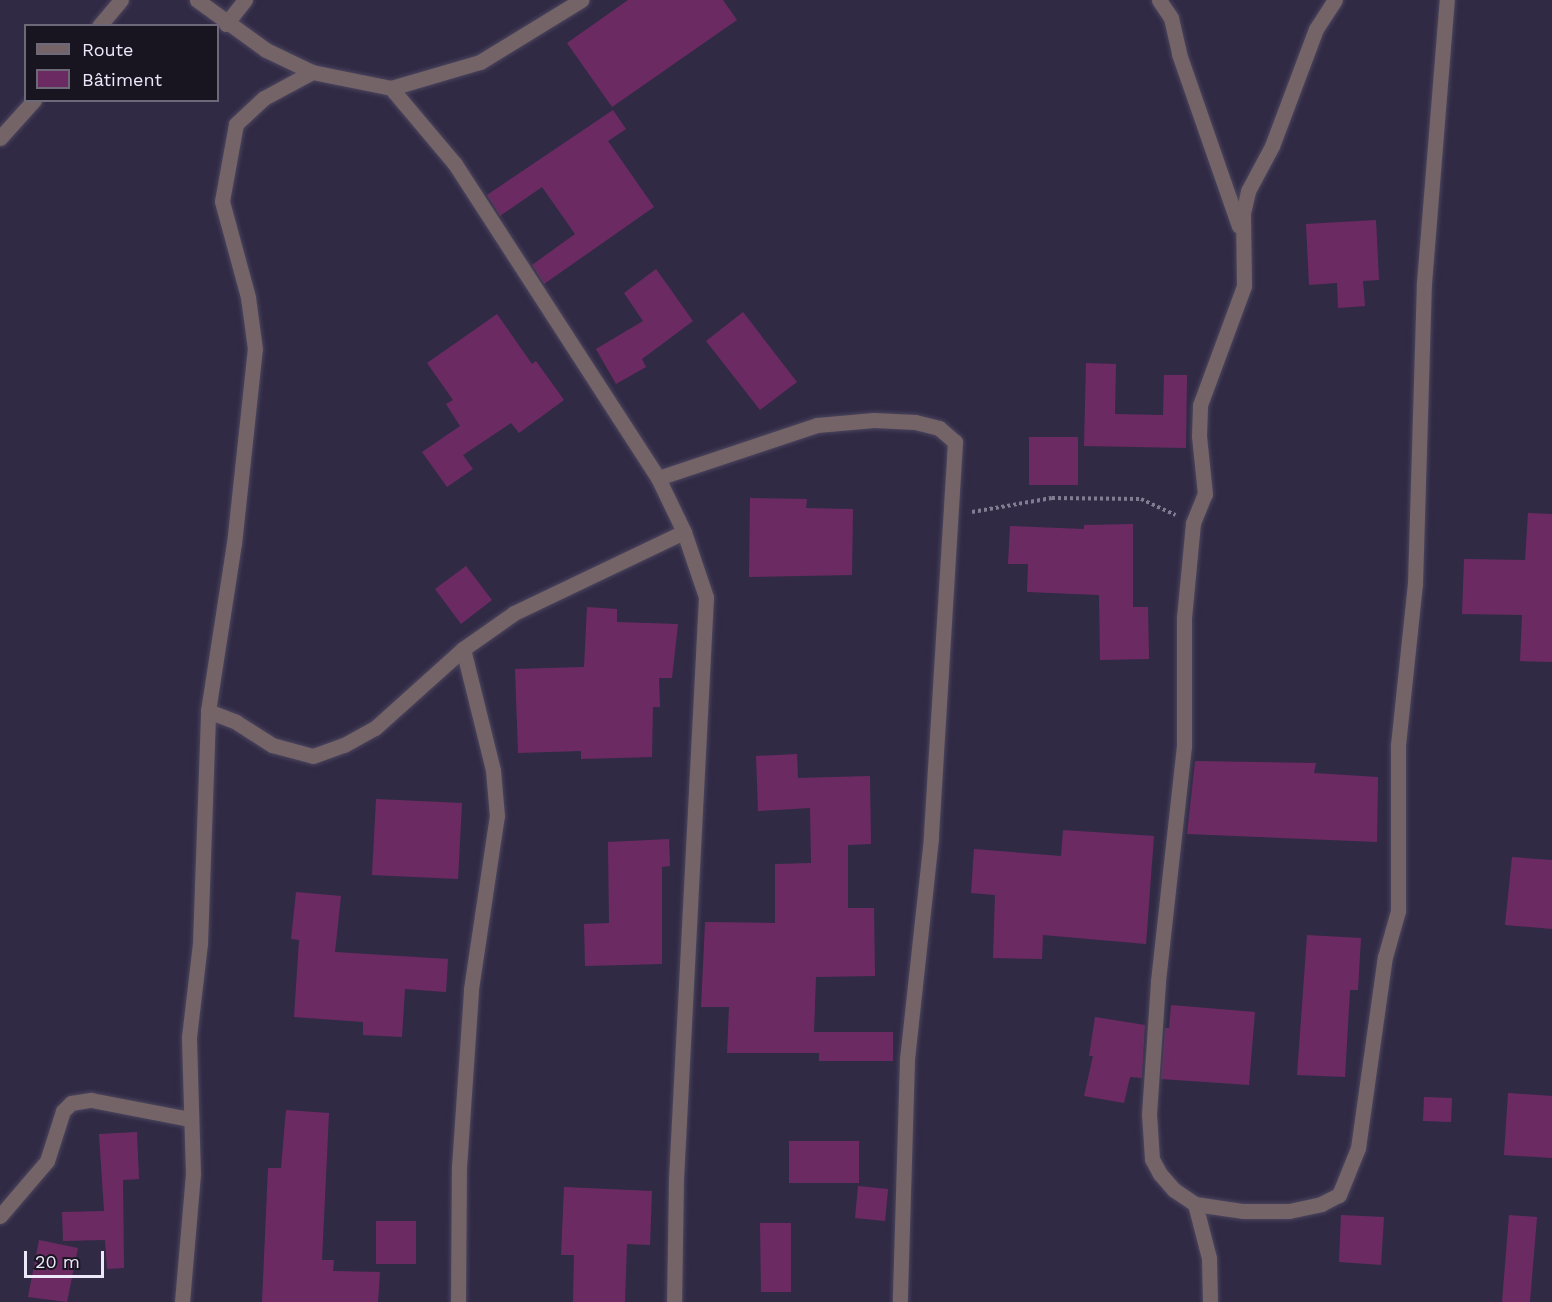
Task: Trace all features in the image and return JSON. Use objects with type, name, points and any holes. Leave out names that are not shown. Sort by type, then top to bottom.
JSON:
[{"type":"street","points":[[101,24],[121,0]]},
{"type":"street","points":[[197,0],[226,24],[266,50],[312,72],[391,88],[480,62],[581,0]]},
{"type":"street","points":[[226,24],[245,0]]},
{"type":"street","points":[[1158,0],[1171,18],[1179,54],[1244,240]]},
{"type":"street","points":[[1335,0],[1316,29],[1272,146],[1248,191],[1243,213],[1244,286],[1200,405],[1199,436],[1205,494],[1193,524],[1184,618],[1185,747],[1158,981],[1149,1114],[1152,1159],[1160,1174],[1174,1190],[1195,1204],[1243,1211],[1289,1211],[1321,1204],[1339,1195],[1358,1148],[1385,957],[1398,911],[1398,745],[1415,584],[1424,283],[1447,0]]},
{"type":"street","points":[[182,1302],[193,1174],[189,1037],[200,944],[208,711],[234,544],[255,349],[248,297],[222,201],[227,157],[236,124],[264,98],[312,72]]},
{"type":"street","points":[[391,88],[454,164],[658,478],[684,532],[706,597],[676,1179],[674,1302]]},
{"type":"street","points":[[0,138],[32,102]]},
{"type":"street","points":[[658,478],[817,425],[874,420],[915,422],[939,428],[955,442],[931,838],[907,1059],[900,1302]]},
{"type":"street","points":[[208,711],[236,722],[272,745],[312,756],[375,728],[464,649],[514,613],[684,532]]},
{"type":"street","points":[[458,1302],[459,1167],[471,989],[497,816],[493,770],[464,649]]},
{"type":"street","points":[[0,1216],[6,1205],[47,1161],[63,1111],[71,1103],[91,1100],[190,1119]]},
{"type":"street","points":[[1195,1204],[1209,1258],[1209,1302]]},
{"type":"path","points":[[980,510],[1052,498],[1142,499],[1193,524]]},
{"type":"building","points":[[628,0],[723,0],[737,20],[612,107],[567,43]]},
{"type":"building","points":[[613,110],[626,129],[608,141],[654,207],[544,284],[532,265],[575,234],[542,187],[500,216],[487,195]]},
{"type":"building","points":[[1376,220],[1379,280],[1363,281],[1365,306],[1338,308],[1337,283],[1309,285],[1306,224]]},
{"type":"building","points":[[656,269],[693,321],[642,359],[646,367],[616,384],[596,349],[643,321],[624,293]]},
{"type":"building","points":[[743,312],[797,382],[760,410],[706,341]]},
{"type":"building","points":[[497,314],[532,364],[536,361],[564,400],[519,433],[511,423],[463,455],[473,469],[447,487],[422,452],[460,426],[446,404],[453,400],[427,363]]},
{"type":"building","points":[[1086,363],[1116,364],[1115,414],[1163,415],[1164,375],[1187,375],[1186,448],[1084,446]]},
{"type":"building","points":[[1029,437],[1078,437],[1078,485],[1029,485]]},
{"type":"building","points":[[750,498],[807,499],[806,508],[853,509],[852,575],[749,577]]},
{"type":"building","points":[[1528,513],[1552,514],[1552,662],[1520,661],[1522,615],[1462,614],[1464,559],[1525,560]]},
{"type":"building","points":[[1133,524],[1133,607],[1148,607],[1149,659],[1100,660],[1099,595],[1027,592],[1028,564],[1008,564],[1010,526],[1084,529],[1084,525]]},
{"type":"building","points":[[466,566],[492,600],[461,624],[435,589]]},
{"type":"building","points":[[587,607],[617,609],[617,622],[678,624],[672,678],[659,678],[660,707],[653,707],[652,757],[581,759],[581,751],[518,753],[515,669],[584,667]]},
{"type":"building","points":[[797,754],[798,778],[870,776],[871,844],[848,845],[848,908],[874,908],[875,976],[816,977],[814,1032],[893,1032],[893,1061],[819,1061],[819,1053],[727,1053],[729,1007],[701,1007],[705,922],[775,923],[775,864],[811,863],[810,808],[758,811],[756,756]]},
{"type":"building","points":[[1195,761],[1316,763],[1314,773],[1378,777],[1377,842],[1187,834]]},
{"type":"building","points":[[376,799],[462,803],[458,879],[372,875]]},
{"type":"building","points":[[1063,830],[1154,836],[1146,944],[1043,935],[1042,959],[993,958],[995,895],[971,893],[974,849],[1061,856]]},
{"type":"building","points":[[669,839],[670,866],[662,867],[662,964],[585,966],[584,924],[609,923],[608,842]]},
{"type":"building","points":[[1512,857],[1552,860],[1552,929],[1505,925]]},
{"type":"building","points":[[296,892],[341,896],[335,952],[448,959],[446,992],[405,989],[402,1037],[363,1035],[363,1022],[294,1017],[299,940],[291,939]]},
{"type":"building","points":[[1307,935],[1361,938],[1358,990],[1350,990],[1345,1077],[1297,1075]]},
{"type":"building","points":[[1171,1005],[1255,1012],[1249,1085],[1161,1079],[1165,1028],[1169,1028]]},
{"type":"building","points":[[1095,1017],[1145,1025],[1142,1078],[1130,1077],[1124,1103],[1084,1096],[1093,1056],[1089,1056]]},
{"type":"building","points":[[1508,1093],[1552,1096],[1552,1158],[1504,1155]]},
{"type":"building","points":[[1424,1097],[1452,1098],[1451,1122],[1423,1121]]},
{"type":"building","points":[[286,1110],[329,1113],[322,1260],[334,1260],[333,1271],[380,1272],[378,1302],[262,1302],[268,1168],[281,1168]]},
{"type":"building","points":[[137,1132],[139,1179],[123,1180],[124,1268],[107,1269],[105,1240],[63,1241],[62,1212],[104,1211],[99,1134]]},
{"type":"building","points":[[789,1141],[859,1141],[859,1183],[789,1183]]},
{"type":"building","points":[[858,1186],[888,1189],[885,1221],[855,1218]]},
{"type":"building","points":[[564,1187],[652,1191],[650,1245],[627,1244],[625,1302],[573,1302],[574,1255],[561,1255]]},
{"type":"building","points":[[1341,1215],[1384,1217],[1381,1265],[1339,1262]]},
{"type":"building","points":[[1509,1215],[1537,1217],[1530,1302],[1502,1302]]},
{"type":"building","points":[[376,1221],[416,1221],[416,1264],[376,1264]]},
{"type":"building","points":[[760,1223],[791,1223],[791,1292],[761,1292]]},
{"type":"building","points":[[39,1240],[78,1248],[67,1302],[28,1297]]}]
